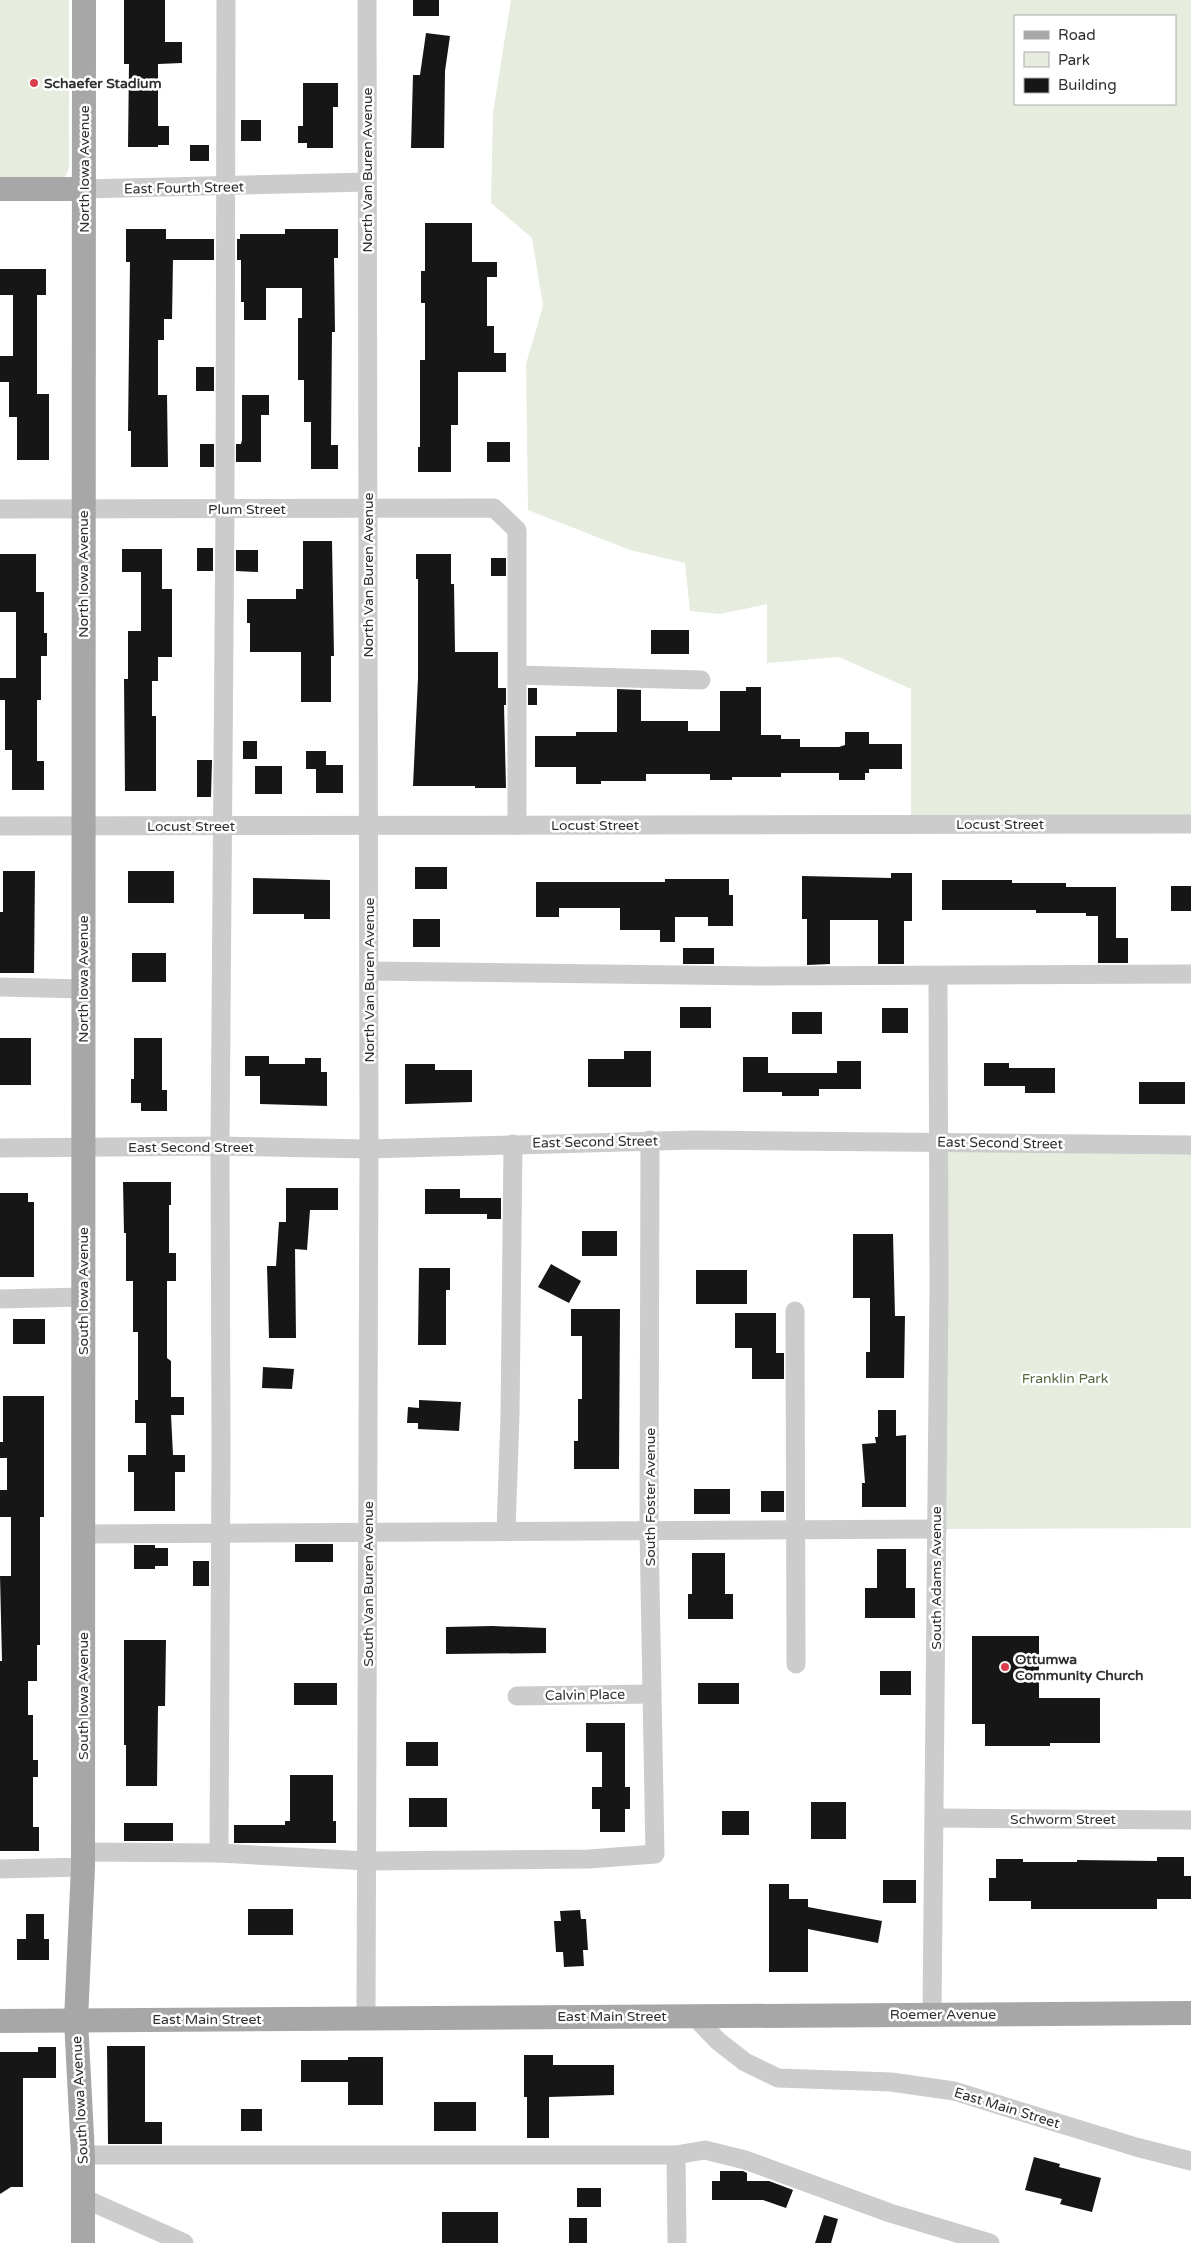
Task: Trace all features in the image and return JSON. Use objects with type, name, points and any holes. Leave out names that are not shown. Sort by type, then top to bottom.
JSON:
[{"type":"main road","name":"North Iowa Avenue","points":[[83,1148],[84,0]]},
{"type":"main road","name":"East Fourth Street","points":[[0,189],[84,189]]},
{"type":"main road","name":"South Iowa Avenue","points":[[83,1148],[83,1859],[76,2020],[83,2155],[83,2243]]},
{"type":"main road","name":"Roemer Avenue","points":[[694,2016],[1191,2013]]},
{"type":"main road","name":"East Main Street","points":[[0,2021],[694,2016]]},
{"type":"street","points":[[219,1853],[220,1146],[225,509],[226,0]]},
{"type":"street","name":"North Van Buren Avenue","points":[[367,0],[369,1149]]},
{"type":"street","name":"East Fourth Street","points":[[84,189],[226,187],[367,182]]},
{"type":"street","name":"Plum Street","points":[[0,509],[494,508],[517,530],[517,675]]},
{"type":"street","points":[[517,825],[517,675],[701,680]]},
{"type":"street","name":"Locust Street","points":[[0,826],[1191,824]]},
{"type":"street","points":[[369,972],[938,976],[1191,974]]},
{"type":"street","name":"South Adams Avenue","points":[[932,2014],[937,1528],[938,976]]},
{"type":"street","points":[[0,987],[83,989]]},
{"type":"street","name":"East Second Street","points":[[0,1148],[220,1146],[369,1149],[650,1140],[1191,1145]]},
{"type":"street","name":"South Foster Avenue","points":[[367,1862],[589,1859],[655,1854],[649,1530],[650,1140]]},
{"type":"street","points":[[506,1531],[510,1416],[513,1144]]},
{"type":"street","name":"South Van Buren Avenue","points":[[366,2018],[369,1149]]},
{"type":"street","points":[[0,1298],[83,1297]]},
{"type":"street","points":[[795,1311],[796,1664]]},
{"type":"street","points":[[83,1534],[937,1528]]},
{"type":"street","name":"Calvin Place","points":[[517,1696],[652,1694]]},
{"type":"street","name":"Schworm Street","points":[[935,1818],[1191,1820]]},
{"type":"street","points":[[0,1869],[83,1859],[219,1853],[367,1862]]},
{"type":"street","name":"East Main Street","points":[[694,2016],[718,2041],[745,2062],[778,2078],[891,2082],[954,2091],[1136,2147],[1191,2161]]},
{"type":"street","points":[[83,2155],[676,2155],[705,2150],[746,2160],[890,2213],[990,2243]]},
{"type":"street","points":[[676,2155],[677,2243]]},
{"type":"street","points":[[83,2198],[184,2243]]},
{"type":"green space","name":"Schaefer Stadium","points":[[0,0],[69,0],[69,167],[66,176],[56,181],[0,181]]},
{"type":"green space","points":[[511,0],[1191,0],[1191,824],[911,824],[911,689],[839,657],[767,663],[767,604],[720,614],[690,611],[685,563],[630,550],[528,510],[526,364],[543,306],[532,238],[491,203],[493,113]]},
{"type":"green space","name":"Franklin Park","points":[[938,1142],[1191,1145],[1191,1528],[937,1529]]},
{"type":"building","points":[[124,0],[165,0],[165,42],[182,42],[182,63],[158,64],[158,126],[169,126],[169,145],[128,147],[129,64],[124,64]]},
{"type":"building","points":[[413,0],[439,0],[439,16],[413,16]]},
{"type":"building","points":[[426,33],[450,36],[445,71],[444,148],[411,148],[413,75],[420,75]]},
{"type":"building","points":[[303,83],[338,83],[338,107],[333,107],[333,148],[307,148],[307,143],[298,143],[298,126],[303,126]]},
{"type":"building","points":[[241,120],[261,120],[261,141],[241,141]]},
{"type":"building","points":[[190,145],[209,145],[209,161],[190,161]]},
{"type":"building","points":[[425,223],[472,223],[472,262],[497,262],[497,277],[487,277],[487,326],[494,326],[494,353],[506,353],[506,372],[458,372],[458,425],[451,425],[451,472],[418,472],[418,447],[420,447],[420,360],[425,360],[425,303],[421,303],[421,271],[425,271]]},
{"type":"building","points":[[126,229],[166,229],[166,239],[214,239],[214,260],[173,260],[172,319],[164,319],[164,340],[158,340],[158,395],[167,395],[168,467],[131,467],[131,431],[128,431],[130,262],[126,262]]},
{"type":"building","points":[[285,229],[338,229],[338,258],[334,258],[335,332],[332,332],[331,445],[338,445],[338,469],[311,469],[311,422],[304,422],[304,380],[298,380],[298,318],[302,318],[302,288],[266,288],[266,320],[244,320],[244,302],[241,302],[241,260],[237,260],[237,239],[240,239],[240,234],[285,234]]},
{"type":"building","points":[[0,269],[46,269],[46,295],[37,295],[37,394],[49,394],[49,460],[17,460],[17,417],[9,417],[9,382],[0,382],[0,356],[13,356],[13,295],[0,295]]},
{"type":"building","points":[[196,367],[214,367],[214,391],[196,391]]},
{"type":"building","points":[[242,395],[269,395],[269,415],[261,415],[261,462],[236,462],[236,444],[241,444],[242,440]]},
{"type":"building","points":[[487,442],[510,442],[510,462],[487,462]]},
{"type":"building","points":[[200,444],[214,444],[214,467],[200,467]]},
{"type":"building","points":[[303,541],[332,541],[334,656],[331,656],[331,702],[301,702],[301,652],[250,652],[250,623],[247,623],[247,599],[296,599],[296,589],[303,589]]},
{"type":"building","points":[[197,548],[213,548],[213,571],[197,571]]},
{"type":"building","points":[[122,549],[162,549],[162,589],[172,589],[172,657],[158,657],[158,681],[152,681],[152,716],[156,716],[156,791],[125,791],[124,679],[128,679],[128,631],[141,631],[141,572],[122,572]]},
{"type":"building","points":[[236,550],[258,550],[258,572],[236,571]]},
{"type":"building","points":[[0,554],[36,554],[36,592],[44,592],[44,633],[47,633],[47,656],[41,656],[41,700],[37,700],[37,761],[44,761],[44,790],[12,790],[12,750],[5,750],[5,700],[0,700],[0,678],[16,678],[16,612],[0,612]]},
{"type":"building","points":[[416,554],[451,554],[451,584],[454,584],[455,652],[498,652],[498,688],[506,688],[506,705],[504,705],[506,788],[413,786],[418,678],[418,579],[416,579]]},
{"type":"building","points":[[491,558],[506,558],[506,576],[491,576]]},
{"type":"building","points":[[651,630],[689,630],[689,654],[651,654]]},
{"type":"building","points":[[746,687],[761,687],[761,735],[781,735],[781,739],[800,739],[800,747],[839,747],[845,745],[845,732],[869,732],[869,744],[902,744],[902,769],[869,769],[869,773],[865,773],[865,780],[839,780],[839,773],[781,773],[781,777],[732,777],[732,780],[710,780],[710,774],[646,774],[646,781],[601,781],[601,784],[576,784],[576,767],[535,767],[535,736],[576,736],[576,732],[617,732],[617,689],[641,690],[641,721],[688,721],[688,731],[720,731],[720,691],[746,691]]},
{"type":"building","points":[[528,688],[537,688],[537,705],[528,705]]},
{"type":"building","points":[[243,741],[257,741],[257,759],[243,759]]},
{"type":"building","points":[[306,751],[326,751],[326,765],[343,765],[343,793],[316,793],[316,769],[306,769]]},
{"type":"building","points":[[197,760],[212,760],[211,797],[197,797]]},
{"type":"building","points":[[255,766],[282,766],[282,794],[255,794]]},
{"type":"building","points":[[415,867],[447,867],[447,889],[415,889]]},
{"type":"building","points":[[3,871],[35,871],[34,973],[0,973],[0,912],[3,912]]},
{"type":"building","points":[[128,871],[174,871],[174,903],[128,903]]},
{"type":"building","points":[[891,873],[912,873],[912,921],[904,921],[904,964],[878,964],[878,920],[830,920],[830,964],[807,965],[807,919],[802,919],[802,876],[891,878]]},
{"type":"building","points":[[253,878],[330,880],[330,919],[304,919],[304,914],[253,914]]},
{"type":"building","points":[[665,879],[729,879],[729,895],[733,895],[733,926],[708,926],[708,917],[675,917],[675,942],[660,942],[660,930],[620,930],[620,908],[559,908],[559,917],[536,917],[536,882],[665,882]]},
{"type":"building","points":[[942,880],[1012,880],[1012,883],[1066,883],[1066,887],[1116,887],[1116,938],[1128,938],[1128,963],[1098,963],[1098,916],[1086,916],[1086,913],[1036,913],[1036,910],[942,910]]},
{"type":"building","points":[[1171,886],[1191,886],[1191,911],[1171,911]]},
{"type":"building","points":[[413,919],[440,919],[440,947],[413,947]]},
{"type":"building","points":[[683,948],[714,948],[714,964],[683,964]]},
{"type":"building","points":[[132,953],[166,953],[166,982],[132,982]]},
{"type":"building","points":[[680,1007],[711,1007],[711,1028],[680,1028]]},
{"type":"building","points":[[882,1008],[908,1008],[908,1033],[882,1033]]},
{"type":"building","points":[[792,1012],[822,1012],[822,1034],[792,1034]]},
{"type":"building","points":[[0,1038],[31,1038],[31,1085],[0,1085]]},
{"type":"building","points":[[134,1038],[162,1038],[162,1090],[167,1090],[167,1111],[141,1111],[141,1103],[131,1103],[131,1079],[134,1079]]},
{"type":"building","points":[[624,1051],[651,1051],[651,1087],[588,1087],[588,1059],[624,1059]]},
{"type":"building","points":[[245,1056],[269,1056],[269,1064],[305,1064],[305,1058],[321,1058],[321,1072],[327,1072],[327,1106],[260,1104],[260,1076],[245,1076]]},
{"type":"building","points":[[743,1057],[768,1057],[768,1073],[837,1073],[837,1061],[861,1061],[861,1089],[819,1089],[819,1096],[782,1096],[782,1092],[743,1092]]},
{"type":"building","points":[[984,1063],[1009,1063],[1009,1068],[1055,1068],[1055,1093],[1025,1093],[1025,1086],[984,1086]]},
{"type":"building","points":[[405,1064],[435,1064],[435,1070],[472,1070],[472,1102],[405,1104]]},
{"type":"building","points":[[1139,1082],[1185,1082],[1185,1104],[1139,1104]]},
{"type":"building","points":[[123,1182],[171,1182],[169,1253],[176,1253],[176,1281],[167,1281],[167,1358],[171,1361],[171,1397],[184,1397],[184,1415],[171,1415],[173,1455],[185,1455],[185,1472],[175,1472],[175,1511],[134,1511],[134,1472],[128,1472],[128,1455],[146,1455],[146,1423],[135,1423],[135,1400],[138,1400],[138,1332],[133,1332],[133,1281],[126,1281]]},
{"type":"building","points":[[286,1188],[338,1188],[338,1210],[310,1210],[307,1250],[295,1249],[296,1338],[269,1338],[267,1266],[276,1266],[279,1222],[286,1222]]},
{"type":"building","points":[[425,1189],[460,1189],[460,1198],[501,1198],[501,1219],[487,1219],[487,1214],[425,1214]]},
{"type":"building","points":[[0,1193],[28,1193],[28,1202],[34,1202],[34,1277],[0,1277]]},
{"type":"building","points":[[582,1231],[617,1231],[617,1256],[582,1256]]},
{"type":"building","points":[[853,1234],[893,1234],[895,1316],[905,1316],[904,1378],[866,1378],[866,1352],[870,1352],[870,1298],[853,1298]]},
{"type":"building","points":[[551,1264],[581,1281],[569,1303],[538,1287]]},
{"type":"building","points":[[419,1268],[450,1268],[450,1290],[446,1290],[446,1345],[418,1345]]},
{"type":"building","points":[[696,1270],[747,1270],[747,1304],[696,1304]]},
{"type":"building","points":[[571,1309],[620,1309],[619,1469],[574,1469],[574,1441],[578,1441],[578,1399],[582,1399],[582,1336],[571,1336]]},
{"type":"building","points":[[735,1313],[776,1313],[776,1353],[784,1353],[784,1379],[752,1379],[752,1348],[735,1348]]},
{"type":"building","points":[[13,1319],[45,1319],[45,1344],[13,1344]]},
{"type":"building","points":[[263,1367],[294,1369],[292,1389],[262,1388]]},
{"type":"building","points":[[3,1396],[44,1396],[44,1517],[40,1517],[40,1645],[37,1645],[37,1681],[28,1681],[28,1715],[33,1715],[33,1760],[38,1760],[38,1777],[33,1777],[33,1827],[39,1827],[39,1851],[0,1851],[0,1661],[2,1661],[0,1576],[11,1576],[11,1517],[0,1517],[0,1490],[7,1490],[7,1458],[0,1458],[0,1442],[3,1442]]},
{"type":"building","points":[[419,1400],[461,1402],[459,1431],[418,1429],[418,1423],[407,1423],[408,1407],[419,1408]]},
{"type":"building","points":[[878,1410],[896,1410],[896,1436],[906,1435],[906,1507],[862,1507],[862,1483],[865,1483],[862,1444],[876,1443],[875,1437],[878,1437]]},
{"type":"building","points":[[694,1489],[730,1489],[730,1514],[694,1514]]},
{"type":"building","points":[[761,1491],[784,1491],[784,1512],[761,1512]]},
{"type":"building","points":[[295,1544],[333,1544],[333,1562],[295,1562]]},
{"type":"building","points":[[134,1545],[155,1545],[155,1548],[168,1548],[168,1566],[155,1566],[155,1569],[134,1569]]},
{"type":"building","points":[[877,1549],[906,1549],[906,1588],[915,1588],[915,1618],[865,1618],[865,1588],[877,1588]]},
{"type":"building","points":[[692,1553],[725,1553],[725,1594],[733,1594],[733,1619],[688,1619],[688,1594],[692,1594]]},
{"type":"building","points":[[193,1561],[209,1561],[209,1586],[193,1586]]},
{"type":"building","points":[[446,1627],[546,1628],[546,1653],[446,1654]]},
{"type":"building","name":"Ottumwa Community Church","points":[[972,1636],[1039,1636],[1039,1698],[1100,1698],[1100,1743],[1050,1743],[1050,1746],[985,1746],[985,1724],[972,1724]]},
{"type":"building","points":[[124,1640],[166,1640],[165,1706],[158,1706],[157,1786],[126,1786]]},
{"type":"building","points":[[880,1671],[911,1671],[911,1695],[880,1695]]},
{"type":"building","points":[[294,1683],[337,1683],[337,1705],[294,1705]]},
{"type":"building","points":[[698,1683],[739,1683],[739,1704],[698,1704]]},
{"type":"building","points":[[586,1723],[625,1723],[625,1787],[630,1787],[630,1809],[625,1809],[625,1832],[600,1832],[600,1809],[592,1809],[592,1787],[602,1787],[602,1752],[586,1752]]},
{"type":"building","points":[[406,1742],[438,1742],[438,1766],[406,1766]]},
{"type":"building","points":[[290,1775],[333,1775],[333,1821],[336,1821],[336,1843],[234,1843],[234,1825],[285,1825],[285,1821],[290,1821]]},
{"type":"building","points":[[409,1798],[447,1798],[447,1827],[409,1827]]},
{"type":"building","points":[[811,1802],[846,1802],[846,1839],[811,1839]]},
{"type":"building","points":[[722,1811],[749,1811],[749,1835],[722,1835]]},
{"type":"building","points":[[124,1823],[173,1823],[173,1841],[124,1841]]},
{"type":"building","points":[[1157,1857],[1184,1857],[1184,1876],[1191,1876],[1191,1899],[1157,1899],[1157,1909],[1031,1909],[1031,1901],[989,1901],[989,1878],[996,1878],[996,1859],[1023,1859],[1023,1862],[1077,1862],[1077,1860],[1157,1861]]},
{"type":"building","points":[[883,1880],[916,1880],[916,1903],[883,1903]]},
{"type":"building","points":[[769,1884],[789,1884],[789,1899],[808,1899],[808,1907],[882,1921],[878,1943],[808,1929],[808,1972],[769,1972]]},
{"type":"building","points":[[248,1909],[293,1909],[293,1935],[248,1935]]},
{"type":"building","points":[[580,1910],[581,1919],[586,1919],[588,1950],[583,1950],[584,1966],[564,1967],[563,1952],[556,1952],[554,1921],[561,1921],[560,1911]]},
{"type":"building","points":[[26,1914],[44,1914],[44,1939],[49,1939],[49,1960],[17,1960],[17,1939],[26,1939]]},
{"type":"building","points":[[107,2046],[145,2046],[145,2122],[162,2122],[162,2144],[108,2144]]},
{"type":"building","points":[[38,2047],[56,2047],[56,2078],[23,2078],[23,2187],[11,2187],[0,2194],[0,2052],[38,2052]]},
{"type":"building","points":[[524,2055],[553,2055],[553,2065],[614,2065],[614,2095],[549,2097],[549,2138],[527,2138],[527,2097],[524,2097]]},
{"type":"building","points":[[348,2057],[383,2057],[383,2105],[348,2105],[348,2082],[301,2082],[301,2060],[348,2060]]},
{"type":"building","points":[[434,2102],[476,2102],[476,2131],[434,2131]]},
{"type":"building","points":[[241,2109],[262,2109],[262,2131],[241,2131]]},
{"type":"building","points":[[1034,2157],[1060,2164],[1059,2167],[1101,2178],[1092,2212],[1060,2204],[1062,2199],[1025,2190]]},
{"type":"building","points":[[720,2171],[743,2171],[747,2173],[747,2181],[769,2181],[793,2190],[786,2208],[763,2200],[712,2200],[712,2181],[720,2181]]},
{"type":"building","points":[[577,2188],[601,2188],[601,2207],[577,2207]]},
{"type":"building","points":[[442,2212],[498,2212],[498,2243],[442,2243]]},
{"type":"building","points":[[824,2215],[838,2219],[831,2243],[815,2243]]},
{"type":"building","points":[[569,2218],[587,2218],[587,2243],[569,2243]]},
{"type":"place","name":"Schaefer Stadium","points":[[34,83]]},
{"type":"place","name":"Ottumwa Community Church","points":[[1005,1667]]}]
